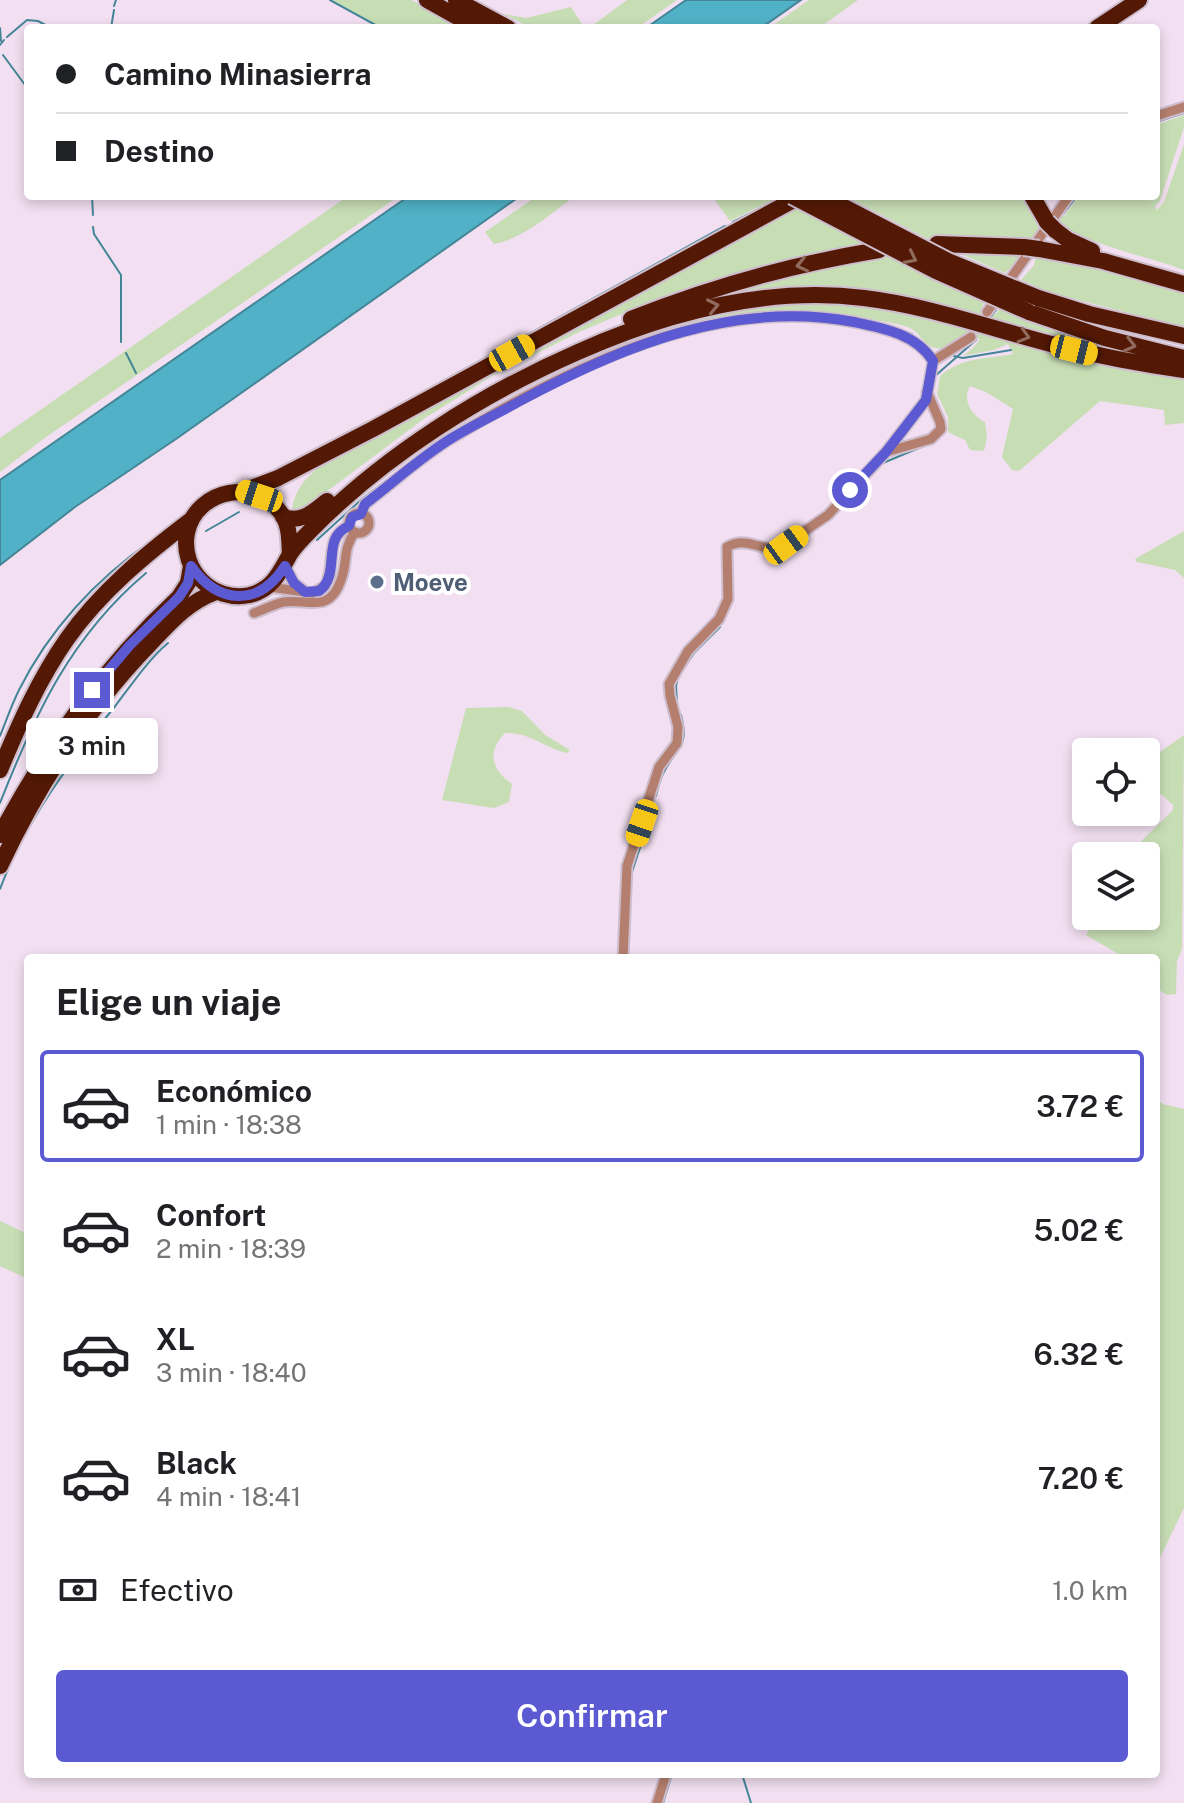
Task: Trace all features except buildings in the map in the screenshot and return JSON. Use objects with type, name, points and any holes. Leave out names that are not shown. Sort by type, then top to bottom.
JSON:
[{"type":"highway","points":[[427,0],[461,8],[499,24]]},
{"type":"highway","points":[[1103,24],[1139,0]]},
{"type":"highway","points":[[461,8],[474,24]]},
{"type":"highway","points":[[0,770],[29,704],[68,636],[127,572],[191,520],[215,496],[244,491],[309,462],[794,200]]},
{"type":"highway","points":[[800,200],[936,271],[1033,305],[1089,314],[1184,336]]},
{"type":"highway","points":[[831,200],[1033,305],[1105,338],[1184,358]]},
{"type":"highway","points":[[1035,200],[1051,226],[1083,248],[1128,262],[1145,272]]},
{"type":"highway","points":[[937,244],[1032,248],[1103,261],[1184,284]]},
{"type":"highway","points":[[244,491],[259,496],[290,519],[308,516],[385,455],[448,412],[549,355],[607,328],[747,279],[799,265],[879,250]]},
{"type":"highway","points":[[155,551],[170,546],[189,559],[202,582],[216,592],[234,596],[252,594],[268,587],[337,505],[427,436],[471,408],[538,371],[626,331],[677,314],[723,304],[787,297],[863,298],[957,317],[1116,360],[1184,370]]},
{"type":"highway","points":[[288,560],[289,533],[278,511],[277,487],[309,462]]},
{"type":"highway","points":[[0,835],[74,714],[111,666],[179,597],[188,583],[187,536],[191,520]]},
{"type":"highway","points":[[0,866],[53,768],[106,693],[195,600],[216,592]]},
{"type":"street","points":[[1160,115],[1184,107]]},
{"type":"street","points":[[987,312],[1066,200]]},
{"type":"street","points":[[254,613],[287,601],[313,604],[330,597],[341,582],[352,517],[361,514],[365,504],[450,439],[636,345],[727,321],[805,316],[843,320],[900,333],[926,350],[933,361],[926,400],[886,452],[828,515],[777,550],[751,543],[727,547],[728,599],[719,619],[688,651],[669,684],[678,727],[677,743],[659,767],[627,866],[623,954]]},
{"type":"street","points":[[933,361],[971,337]]},
{"type":"street","points":[[886,452],[931,439],[941,429],[927,392]]},
{"type":"street","points":[[268,587],[313,593],[325,586],[331,571],[337,534],[352,529],[361,533],[368,527],[367,518],[361,514]]},
{"type":"street","points":[[288,560],[294,583],[305,592]]},
{"type":"street","points":[[657,1803],[665,1778]]},
{"type":"green space","points":[[332,0],[411,0],[458,24],[376,24]]},
{"type":"green space","points":[[627,0],[677,0],[643,24],[594,24]]},
{"type":"green space","points":[[809,0],[858,0],[825,24],[775,24]]},
{"type":"green space","points":[[571,7],[582,24],[523,24],[504,14],[526,18]]},
{"type":"green space","points":[[1184,115],[1184,127],[1160,201],[1155,206],[1157,210],[1164,202],[1184,144],[1184,270],[1101,244],[1055,221],[1061,214],[1064,216],[1076,200],[1160,200],[1160,124]]},
{"type":"green space","points":[[342,200],[393,200],[46,437],[0,472],[0,438]]},
{"type":"green space","points":[[531,200],[570,200],[527,231],[505,241],[494,244],[485,232]]},
{"type":"green space","points":[[715,200],[773,200],[730,221]]},
{"type":"green space","points":[[853,200],[1027,200],[1043,226],[1031,240],[970,236],[928,239]]},
{"type":"green space","points":[[798,204],[873,245],[724,278],[636,308],[579,332],[491,377],[425,418],[298,513],[292,509],[303,482],[340,453]]},
{"type":"green space","points":[[949,249],[1026,252],[1005,273]]},
{"type":"green space","points":[[892,255],[985,300],[981,310],[996,314],[1001,306],[1055,331],[1165,363],[1101,352],[909,299],[686,306],[762,282]]},
{"type":"green space","points":[[1036,257],[1083,263],[1184,291],[1184,327],[1051,293],[1021,280],[1034,265]]},
{"type":"green space","points":[[778,305],[844,305],[894,311],[1119,369],[1184,378],[1184,423],[1165,425],[1164,410],[1100,401],[1019,471],[1012,470],[1002,457],[1013,409],[970,386],[968,402],[972,411],[985,422],[987,437],[984,451],[970,450],[965,440],[948,432],[948,417],[937,394],[940,376],[966,362],[1013,354],[1008,344],[963,356],[980,339],[966,334],[946,349],[935,348],[904,326],[827,313],[746,314],[666,328],[723,312]]},
{"type":"green space","points":[[1184,531],[1184,578],[1175,570],[1135,559]]},
{"type":"green space","points":[[508,707],[522,711],[545,735],[570,750],[567,753],[559,751],[522,735],[505,733],[496,747],[494,760],[500,773],[512,784],[509,802],[494,808],[442,800],[466,708]]},
{"type":"green space","points":[[1184,735],[1182,949],[1177,961],[1176,994],[1167,995],[1160,991],[1160,954],[1118,954],[1086,935],[1089,930],[1160,930],[1160,842],[1140,842],[1173,810],[1173,805],[1160,793],[1160,752]]},
{"type":"green space","points":[[1160,1102],[1184,1109],[1184,1508],[1160,1558]]},
{"type":"green space","points":[[0,1221],[24,1232],[24,1277],[0,1266]]},
{"type":"water","points":[[686,0],[801,0],[767,24],[652,24]]},
{"type":"water","points":[[403,200],[514,200],[75,507],[0,565],[0,480]]},
{"type":"waterway","points":[[114,6],[116,0]]},
{"type":"waterway","points":[[330,0],[374,24]]},
{"type":"waterway","points":[[112,24],[114,10]]},
{"type":"waterway","points":[[7,37],[27,20],[44,24]]},
{"type":"waterway","points":[[0,28],[1,41]]},
{"type":"waterway","points":[[0,45],[4,40]]},
{"type":"waterway","points":[[3,55],[24,84]]},
{"type":"waterway","points":[[1160,121],[1184,113]]},
{"type":"waterway","points":[[92,200],[93,215]]},
{"type":"waterway","points":[[1064,213],[1074,200]]},
{"type":"waterway","points":[[733,222],[775,201]]},
{"type":"waterway","points":[[354,430],[725,226]]},
{"type":"waterway","points":[[93,227],[94,234],[121,275],[121,342]]},
{"type":"waterway","points":[[1018,276],[1026,265]]},
{"type":"waterway","points":[[989,319],[996,310]]},
{"type":"waterway","points":[[752,314],[790,312]]},
{"type":"waterway","points":[[816,313],[841,316]]},
{"type":"waterway","points":[[502,404],[587,361],[645,337],[738,316]]},
{"type":"waterway","points":[[883,324],[912,334]]},
{"type":"waterway","points":[[935,376],[976,340]]},
{"type":"waterway","points":[[954,356],[963,358],[1011,350]]},
{"type":"waterway","points":[[126,353],[136,373]]},
{"type":"waterway","points":[[932,390],[944,425],[939,438],[932,443]]},
{"type":"waterway","points":[[450,434],[493,409]]},
{"type":"waterway","points":[[873,473],[883,463],[926,445]]},
{"type":"waterway","points":[[317,540],[362,499],[422,453]]},
{"type":"waterway","points":[[206,531],[239,512]]},
{"type":"waterway","points":[[791,549],[813,530]]},
{"type":"waterway","points":[[0,736],[19,690],[59,627],[111,572],[151,541]]},
{"type":"waterway","points":[[0,803],[27,738],[58,678],[96,623],[146,573]]},
{"type":"waterway","points":[[684,668],[720,627]]},
{"type":"waterway","points":[[0,889],[23,839],[50,792],[140,672],[168,643]]},
{"type":"waterway","points":[[677,703],[678,677]]},
{"type":"waterway","points":[[656,796],[663,773],[683,740],[681,715]]},
{"type":"waterway","points":[[631,875],[653,808]]},
{"type":"waterway","points":[[628,954],[630,905]]},
{"type":"waterway","points":[[663,1803],[671,1778]]},
{"type":"waterway","points":[[743,1778],[751,1803]]},
{"type":"place","name":"Moeve","points":[[377,582]]},
{"type":"route","points":[[92,690],[130,645],[179,597],[188,583],[191,566],[202,582],[216,592],[234,596],[252,594],[268,587],[285,566],[294,583],[305,592],[319,591],[329,580],[337,534],[349,526],[354,515],[361,514],[365,504],[450,439],[547,386],[636,345],[681,332],[727,321],[805,316],[843,320],[900,333],[926,350],[933,361],[926,400],[886,452],[850,490]]}]
